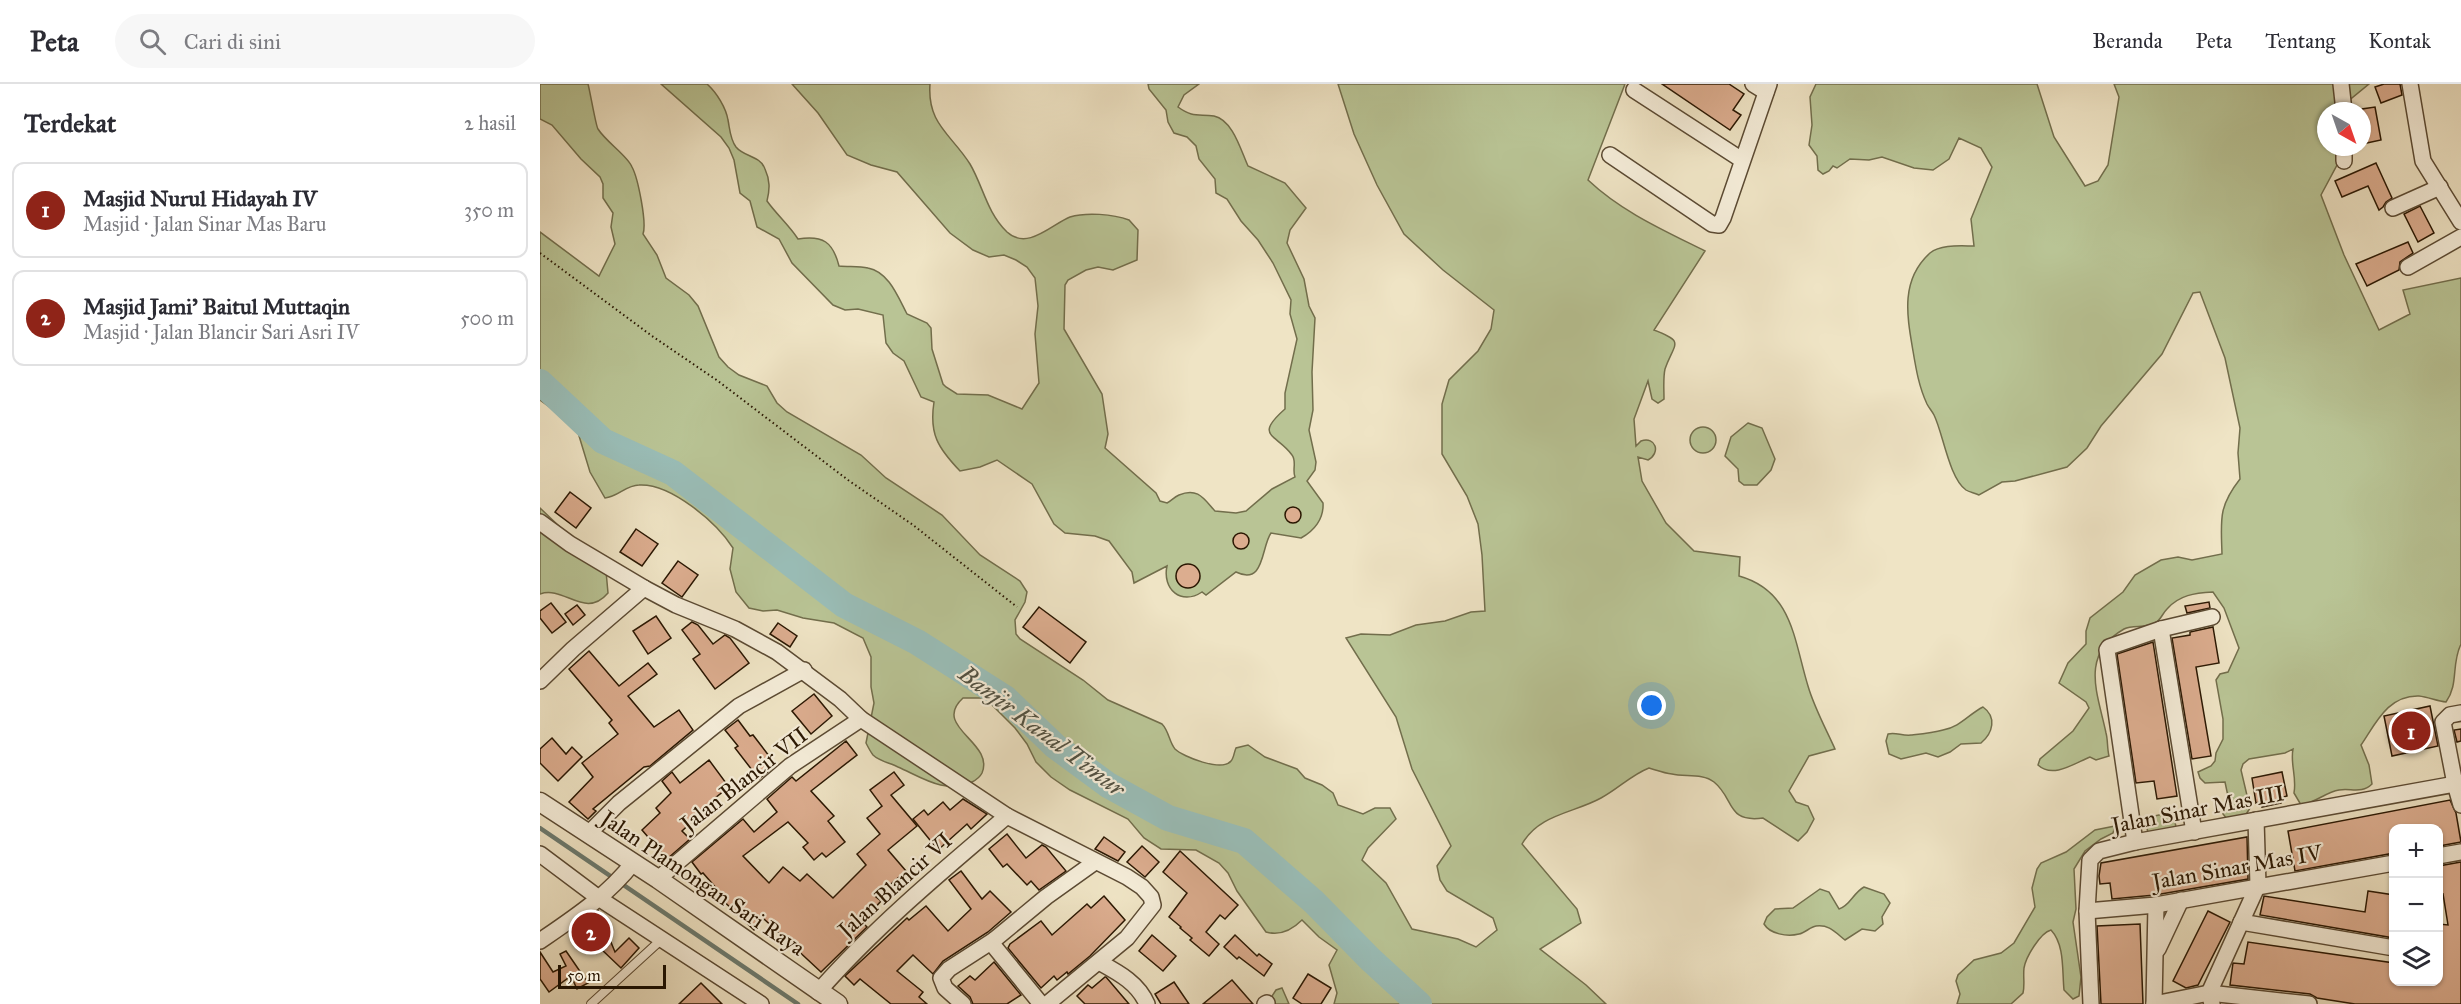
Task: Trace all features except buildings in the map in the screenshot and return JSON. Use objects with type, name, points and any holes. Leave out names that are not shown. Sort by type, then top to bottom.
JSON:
[{"type":"street","points":[[2341,84],[2343,102]]},
{"type":"street","points":[[2410,84],[2423,161],[2461,222]]},
{"type":"street","points":[[1610,155],[1715,225],[1719,225],[1742,160],[1763,87]]},
{"type":"street","points":[[1634,90],[1742,160]]},
{"type":"street","points":[[2393,208],[2440,187]]},
{"type":"street","points":[[2408,267],[2461,237]]},
{"type":"street","points":[[540,522],[570,544],[644,588],[676,605],[735,629],[777,652],[804,670],[861,719],[1007,816],[1142,887],[1153,902],[1151,910],[1127,938],[1047,1004]]},
{"type":"street","points":[[540,681],[573,649],[644,588]]},
{"type":"street","points":[[2135,842],[2107,650],[2109,647],[2162,629],[2212,618]]},
{"type":"street","points":[[2162,629],[2194,832]]},
{"type":"street","points":[[588,834],[619,803],[739,706],[804,670]]},
{"type":"street","points":[[2455,714],[2443,722],[2461,805]]},
{"type":"street","name":"Jalan Blancir VII","points":[[658,879],[790,766],[861,719]]},
{"type":"street","name":"Jalan Sinar Mas III","points":[[2091,1004],[2087,911],[2090,860],[2099,851],[2135,842],[2458,784]]},
{"type":"street","name":"Jalan Plamongan Sari Raya","points":[[540,802],[588,834],[630,867],[658,879],[829,1000]]},
{"type":"street","name":"Jalan Blancir VI","points":[[829,1000],[849,957],[904,904],[1007,816]]},
{"type":"street","points":[[2210,998],[2258,885],[2256,820]]},
{"type":"street","points":[[2443,855],[2461,852]]},
{"type":"street","points":[[540,854],[605,894],[741,999],[761,1004]]},
{"type":"street","points":[[963,1004],[945,988],[941,978],[1095,862]]},
{"type":"street","name":"Jalan Sinar Mas IV","points":[[2087,911],[2156,905],[2258,885],[2389,864]]},
{"type":"street","points":[[540,940],[605,894],[630,867]]},
{"type":"street","points":[[2155,954],[2181,900]]},
{"type":"street","points":[[2156,905],[2154,1004],[2210,998],[2309,1004]]},
{"type":"street","points":[[2241,922],[2389,947]]},
{"type":"street","points":[[994,940],[993,945],[1041,1004]]},
{"type":"street","points":[[1100,962],[1123,975],[1136,987],[1147,1004]]},
{"type":"lane","points":[[591,1004],[662,939]]},
{"type":"path","points":[[540,253],[652,336],[718,381],[848,480],[921,531],[1017,608]]},
{"type":"green space","points":[[540,84],[588,84],[598,129],[626,158],[634,173],[643,211],[643,234],[657,255],[666,278],[689,295],[698,306],[719,357],[739,375],[767,386],[777,403],[787,412],[861,455],[886,478],[942,515],[980,555],[1020,581],[1027,592],[1025,602],[1015,620],[1016,634],[1020,639],[1083,680],[1108,700],[1162,724],[1175,749],[1186,756],[1211,764],[1226,764],[1232,760],[1236,748],[1248,745],[1265,757],[1297,769],[1305,778],[1322,785],[1333,793],[1338,805],[1363,814],[1375,808],[1390,808],[1396,819],[1368,848],[1362,860],[1386,883],[1412,929],[1458,939],[1476,947],[1497,930],[1493,918],[1447,891],[1440,880],[1437,866],[1451,846],[1412,769],[1396,717],[1346,638],[1361,634],[1390,635],[1416,625],[1445,621],[1471,612],[1485,611],[1478,524],[1467,496],[1442,454],[1442,404],[1449,380],[1478,351],[1491,329],[1494,310],[1443,270],[1404,234],[1377,185],[1354,134],[1338,84],[1625,84],[1588,180],[1629,211],[1705,251],[1654,330],[1670,338],[1675,344],[1665,369],[1664,399],[1658,403],[1652,399],[1648,381],[1634,419],[1636,446],[1646,440],[1655,446],[1652,457],[1648,460],[1638,457],[1642,481],[1666,523],[1694,551],[1740,557],[1739,576],[1757,583],[1771,593],[1788,620],[1811,694],[1835,749],[1809,756],[1789,791],[1796,802],[1808,806],[1814,819],[1807,832],[1798,841],[1763,818],[1743,817],[1737,813],[1721,789],[1710,779],[1669,774],[1649,768],[1636,774],[1601,798],[1547,820],[1529,834],[1522,844],[1577,909],[1581,923],[1540,949],[1606,1004],[1334,1004],[1337,993],[1329,965],[1337,950],[1319,937],[1302,920],[1286,931],[1266,932],[1237,891],[1228,873],[1219,863],[1196,850],[1161,849],[1144,838],[1128,819],[1070,790],[1051,777],[1036,762],[1027,744],[1015,728],[985,698],[963,698],[955,708],[954,718],[958,726],[980,752],[984,762],[982,773],[973,781],[953,787],[943,786],[878,759],[866,743],[874,703],[871,687],[871,657],[863,638],[834,623],[803,618],[777,610],[763,611],[749,608],[736,592],[730,569],[733,548],[716,527],[679,497],[652,486],[634,486],[605,498],[590,472],[576,426],[540,400],[540,232],[599,276],[615,244],[611,227],[613,213],[603,198],[603,184],[600,177],[552,125],[540,119]]},
{"type":"green space","points":[[661,84],[707,84],[711,88],[725,111],[731,138],[736,147],[763,165],[769,181],[767,201],[771,206],[798,239],[814,238],[826,242],[834,251],[839,266],[868,268],[882,274],[896,293],[907,314],[927,323],[931,328],[932,349],[943,384],[957,394],[988,395],[1022,409],[1039,383],[1035,334],[1038,306],[1035,278],[1027,267],[1016,260],[1004,255],[989,257],[973,250],[950,233],[897,172],[847,155],[818,113],[792,84],[930,84],[930,98],[936,119],[975,172],[1000,225],[1015,237],[1023,239],[1040,234],[1076,215],[1099,214],[1129,220],[1138,230],[1137,260],[1113,270],[1098,267],[1086,270],[1068,280],[1065,285],[1064,329],[1102,394],[1108,434],[1105,448],[1156,493],[1160,501],[1167,503],[1179,495],[1191,492],[1204,499],[1215,511],[1236,513],[1246,511],[1272,489],[1295,477],[1293,457],[1271,435],[1269,430],[1275,418],[1285,409],[1285,393],[1297,339],[1290,314],[1291,300],[1273,263],[1227,199],[1216,193],[1215,179],[1199,159],[1196,146],[1187,137],[1174,133],[1168,122],[1166,110],[1149,89],[1148,84],[1199,84],[1184,95],[1178,107],[1192,114],[1221,119],[1236,137],[1248,166],[1285,183],[1306,208],[1290,230],[1287,243],[1304,279],[1309,306],[1315,318],[1312,372],[1313,410],[1309,430],[1316,462],[1315,470],[1307,481],[1323,503],[1322,514],[1317,524],[1301,538],[1271,533],[1261,563],[1252,574],[1245,575],[1236,572],[1206,595],[1202,592],[1194,596],[1180,596],[1170,588],[1167,582],[1167,566],[1134,583],[1132,572],[1109,541],[1095,536],[1065,533],[1054,524],[1032,484],[997,460],[980,467],[960,471],[937,440],[933,423],[934,402],[921,397],[904,361],[893,353],[886,343],[883,315],[858,309],[845,310],[833,305],[792,263],[779,239],[757,227],[750,201],[740,193],[734,160],[729,148],[721,137]]},
{"type":"green space","points":[[1816,84],[2037,84],[2054,137],[2085,186],[2098,181],[2108,165],[2119,97],[2114,84],[2369,84],[2347,102],[2317,102],[2317,156],[2336,156],[2337,165],[2321,195],[2344,255],[2379,330],[2410,314],[2403,290],[2461,278],[2461,644],[2456,659],[2454,681],[2446,702],[2419,696],[2399,700],[2384,712],[2361,745],[2369,765],[2372,784],[2360,790],[2334,791],[2301,805],[2294,793],[2293,749],[2285,753],[2249,759],[2243,764],[2241,770],[2250,808],[2245,816],[2227,819],[2223,814],[2229,801],[2225,782],[2205,783],[2198,772],[2211,766],[2215,761],[2223,739],[2223,719],[2216,680],[2220,674],[2228,672],[2239,648],[2224,608],[2213,592],[2182,598],[2172,604],[2157,622],[2147,626],[2124,629],[2110,639],[2101,651],[2096,663],[2096,690],[2107,736],[2109,756],[2096,760],[2090,757],[2057,770],[2044,769],[2038,765],[2040,759],[2073,731],[2089,708],[2086,702],[2059,683],[2068,663],[2086,644],[2086,631],[2090,618],[2123,592],[2135,575],[2161,560],[2178,557],[2192,560],[2222,554],[2222,514],[2228,498],[2240,479],[2238,453],[2240,428],[2225,358],[2200,292],[2193,293],[2162,354],[2101,426],[2087,448],[2067,467],[2015,481],[2002,482],[1979,495],[1966,490],[1955,476],[1934,415],[1920,385],[1909,325],[1908,299],[1914,275],[1930,253],[1945,247],[1974,246],[1971,219],[1992,167],[1981,148],[1959,138],[1949,159],[1933,170],[1914,168],[1882,157],[1869,160],[1850,159],[1837,168],[1833,166],[1823,174],[1818,170],[1817,156],[1809,145],[1812,125],[1810,97]]},
{"type":"green space","points":[[1748,423],[1762,428],[1775,459],[1771,470],[1757,485],[1744,485],[1739,481],[1738,469],[1725,456],[1731,437]]},
{"type":"green space","points":[[1703,427],[1712,431],[1716,440],[1712,449],[1703,453],[1694,449],[1690,440],[1694,431]]},
{"type":"green space","points":[[540,508],[606,571],[608,593],[599,600],[583,603],[549,592],[540,594]]},
{"type":"green space","points":[[1983,707],[1990,715],[1992,725],[1988,735],[1981,743],[1961,744],[1938,757],[1926,753],[1901,759],[1889,754],[1886,741],[1888,734],[1911,735],[1949,728]]},
{"type":"green space","points":[[2173,812],[2177,832],[2149,838],[2145,818]]},
{"type":"green space","points":[[2115,826],[2113,833],[2085,851],[2074,869],[2076,909],[2073,922],[2081,977],[2079,996],[2073,999],[2064,990],[2061,951],[2051,930],[2038,940],[2025,963],[2023,993],[2011,1004],[1957,1004],[1960,994],[1956,981],[1958,975],[1974,960],[2001,953],[2014,943],[2035,907],[2032,888],[2041,863],[2066,852],[2095,830]]},
{"type":"green space","points":[[1864,887],[1884,894],[1890,903],[1882,917],[1883,924],[1875,931],[1862,929],[1845,940],[1825,926],[1816,926],[1801,933],[1789,935],[1779,934],[1764,924],[1775,909],[1793,908],[1820,889],[1829,892],[1839,909]]},
{"type":"green space","points":[[1282,988],[1289,1004],[1275,1004],[1272,996],[1276,990]]},
{"type":"waterway","name":"Banjir Kanal Timur","points":[[540,382],[603,441],[673,473],[844,605],[917,642],[1005,698],[1055,746],[1108,785],[1168,818],[1244,841],[1314,902],[1370,959],[1419,1004]]},
{"type":"waterway","points":[[540,828],[798,1004]]},
{"type":"place","name":"Masjid Nurul Hidayah IV","points":[[2411,731]]},
{"type":"place","name":"Masjid Jami' Baitul Muttaqin","points":[[591,932]]}]
